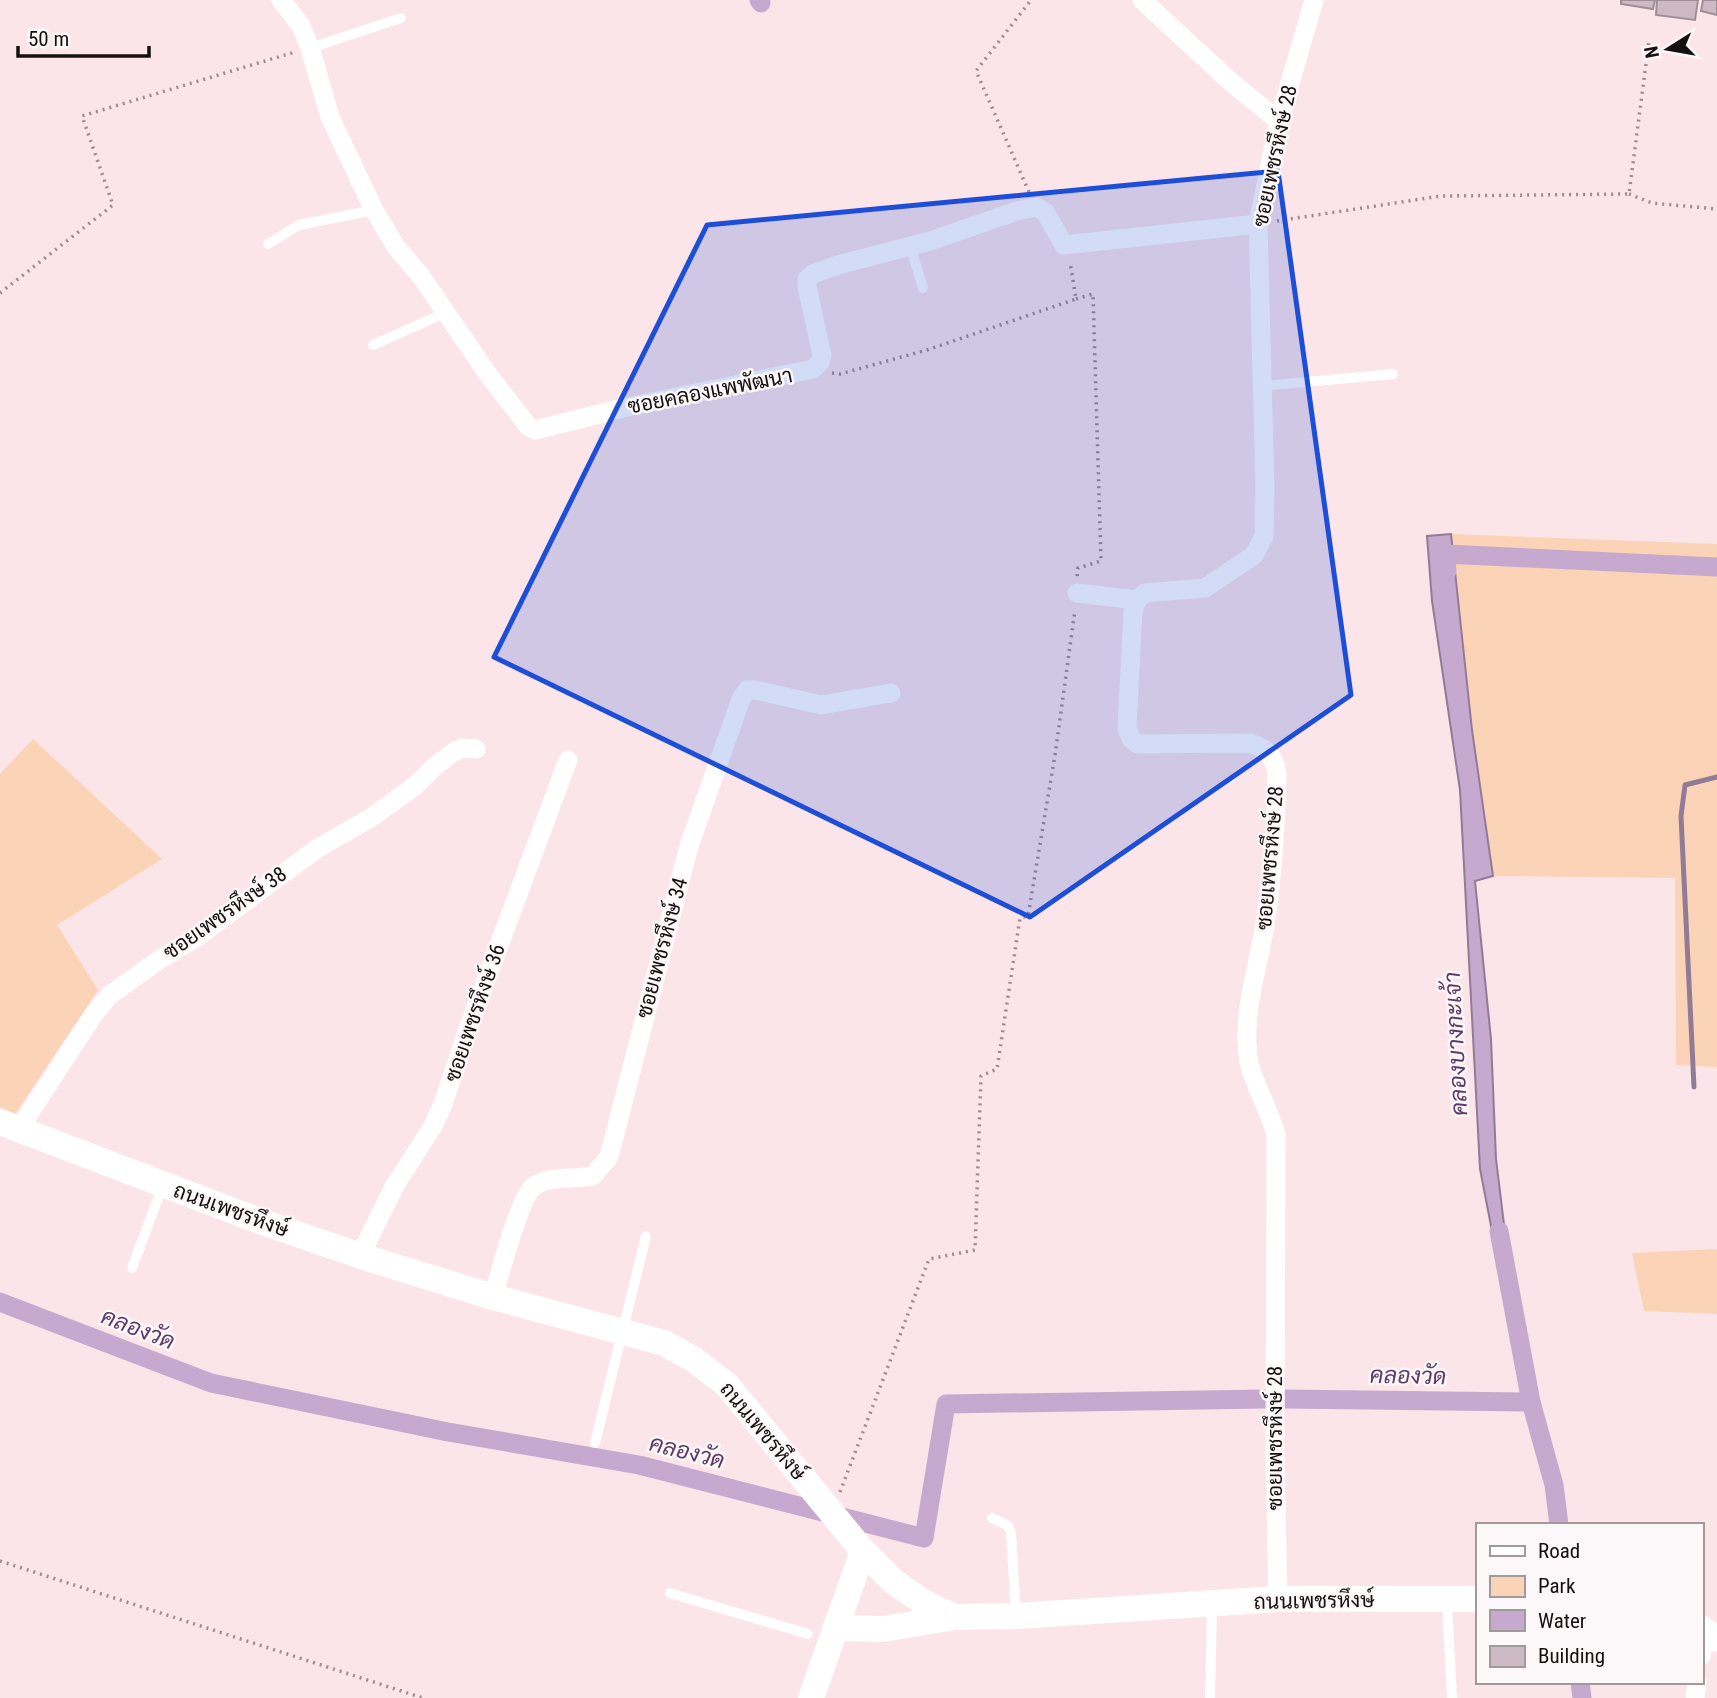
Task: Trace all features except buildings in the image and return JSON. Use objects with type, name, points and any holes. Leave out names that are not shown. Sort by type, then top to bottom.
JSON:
[{"type":"main road","name":"ถนนเพชรหึงษ์","points":[[10,1125],[163,1185],[360,1256],[493,1297],[664,1343],[694,1359],[727,1385],[863,1551],[892,1581],[923,1602],[955,1617],[1016,1616],[1278,1600],[1476,1599]]},
{"type":"main road","points":[[811,1698],[823,1635],[863,1551]]},
{"type":"main road","points":[[823,1635],[883,1629],[955,1617]]},
{"type":"street","name":"ซอยคลองแพพัฒนา","points":[[281,0],[301,26],[330,117],[374,210],[396,247],[447,312],[487,373],[528,426],[535,430],[623,408],[813,369],[820,362],[822,355],[807,279],[813,274],[1036,207]]},
{"type":"street","points":[[1142,0],[1232,83],[1279,121]]},
{"type":"street","name":"ซอยเพชรหึงษ์ 28","points":[[1278,1600],[1275,1442],[1276,1135],[1271,1115],[1250,1073],[1246,1044],[1272,865],[1277,774],[1275,760],[1261,746],[1249,743],[1138,744],[1130,739],[1127,728],[1133,611],[1138,600],[1144,593],[1155,591],[1205,588],[1254,555],[1264,536],[1258,224],[1279,121],[1311,2]]},
{"type":"street","points":[[1036,207],[1045,212],[1061,242],[1068,245],[1258,224]]},
{"type":"street","points":[[1077,593],[1138,600]]},
{"type":"street","name":"ซอยเพชรหึงษ์ 34","points":[[493,1297],[520,1210],[533,1187],[566,1178],[593,1176],[609,1157],[689,846],[741,699],[747,690],[755,690],[821,705],[891,693]]},
{"type":"street","name":"ซอยเพชรหึงษ์ 38","points":[[10,1125],[110,995],[197,937],[308,855],[372,817],[416,785],[435,765],[455,751],[463,748],[476,749]]},
{"type":"street","name":"ซอยเพชรหึงษ์ 36","points":[[360,1256],[394,1187],[433,1126],[443,1104],[469,1026],[568,760]]},
{"type":"lane","points":[[310,48],[401,18]]},
{"type":"lane","points":[[268,244],[299,225],[374,210]]},
{"type":"lane","points":[[909,246],[923,288]]},
{"type":"lane","points":[[373,345],[447,312]]},
{"type":"lane","points":[[1262,386],[1392,374]]},
{"type":"lane","points":[[132,1268],[163,1185]]},
{"type":"lane","points":[[595,1443],[646,1236]]},
{"type":"lane","points":[[992,1518],[1007,1525],[1011,1532],[1016,1616]]},
{"type":"lane","points":[[670,1593],[823,1635]]},
{"type":"lane","points":[[1447,1600],[1452,1698]]},
{"type":"lane","points":[[1210,1698],[1212,1605]]},
{"type":"path","points":[[1031,0],[976,71],[1036,207]]},
{"type":"path","points":[[1629,194],[1649,41]]},
{"type":"path","points":[[0,292],[113,205],[82,116],[310,48]]},
{"type":"path","points":[[1258,224],[1441,196],[1629,194],[1652,202],[1717,209]]},
{"type":"path","points":[[1068,245],[1076,299]]},
{"type":"path","points":[[813,369],[840,374],[927,350],[1093,294],[1101,561],[1078,568],[1055,755],[1028,916],[1020,918],[997,1069],[981,1076],[975,1250],[929,1259],[832,1513]]},
{"type":"path","points":[[0,1561],[423,1698]]},
{"type":"highlighted area","points":[[1278,171],[1351,695],[1030,917],[494,657],[707,225]]},
{"type":"green space","points":[[1451,534],[1717,544],[1717,1067],[1676,1065],[1675,878],[1493,876],[1472,730]]},
{"type":"green space","points":[[33,739],[162,859],[57,925],[98,990],[15,1114],[0,1107],[0,774]]},
{"type":"green space","points":[[1717,1249],[1717,1314],[1644,1311],[1632,1253]]},
{"type":"water","points":[[1451,534],[1472,730],[1493,876],[1475,881],[1491,1039],[1496,1159],[1508,1257],[1497,1257],[1480,1169],[1460,790],[1432,601],[1427,536]]},
{"type":"waterway","points":[[1447,571],[1445,554],[1717,567]]},
{"type":"waterway","points":[[1694,1087],[1681,816],[1685,785],[1717,777]]},
{"type":"waterway","name":"คลองบางกะเจ้า","points":[[1499,1231],[1531,1402],[1554,1485],[1559,1523]]},
{"type":"waterway","name":"คลองวัด","points":[[0,1302],[211,1383],[448,1432],[639,1465],[924,1538],[946,1404],[1265,1399]]},
{"type":"waterway","name":"คลองวัด","points":[[1284,1399],[1531,1402]]},
{"type":"waterway","name":"คลองบางกะเจ้า","points":[[1580,1684],[1582,1698]]}]
